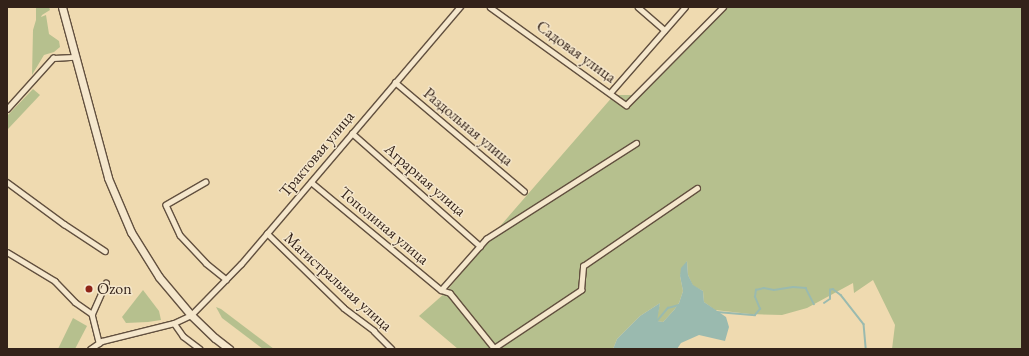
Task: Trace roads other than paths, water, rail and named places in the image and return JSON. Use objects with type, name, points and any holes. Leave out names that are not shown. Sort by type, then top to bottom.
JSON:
[{"type":"main road","points":[[62,7],[74,57],[108,178],[131,232],[159,277],[191,315],[214,338],[230,349]]},
{"type":"street","name":"Трактовая улица","points":[[191,315],[267,233],[460,7]]},
{"type":"street","name":"Садовая улица","points":[[490,7],[626,105],[723,7]]},
{"type":"street","points":[[638,7],[664,30]]},
{"type":"street","points":[[610,93],[685,7]]},
{"type":"street","points":[[7,110],[53,58],[74,57]]},
{"type":"street","name":"Раздольная улица","points":[[395,82],[524,191]]},
{"type":"street","name":"Аграрная улица","points":[[352,134],[480,246]]},
{"type":"street","points":[[441,290],[486,239],[636,143]]},
{"type":"street","points":[[7,182],[64,224],[105,251]]},
{"type":"street","points":[[206,182],[166,205],[180,235],[206,263],[226,279]]},
{"type":"street","name":"Тополиная улица","points":[[311,182],[441,290],[450,293],[495,348]]},
{"type":"street","points":[[495,348],[581,290],[583,266],[697,188]]},
{"type":"street","name":"Магистральная улица","points":[[267,233],[344,308],[374,331],[392,349]]},
{"type":"street","points":[[7,252],[55,281],[75,302],[92,314]]},
{"type":"street","points":[[98,343],[92,314],[106,284]]},
{"type":"street","points":[[90,349],[98,343],[174,323],[191,315]]},
{"type":"street","points":[[174,323],[183,336],[200,349]]},
{"type":"water","points":[[687,261],[688,275],[693,285],[703,291],[704,302],[726,317],[729,327],[725,341],[699,335],[681,343],[677,349],[613,349],[617,339],[640,316],[660,303],[657,321],[663,322],[674,310],[679,303],[683,291],[680,276],[681,268]]},
{"type":"waterway","points":[[717,312],[755,315],[760,309],[755,297],[756,290],[764,288],[774,290],[793,287],[806,288],[814,304]]},
{"type":"waterway","points":[[824,303],[830,299],[830,290],[833,289],[841,295],[864,324],[866,349]]},
{"type":"waterway","points":[[657,321],[668,308],[679,305]]},
{"type":"place","name":"Ozon","points":[[89,289]]}]
